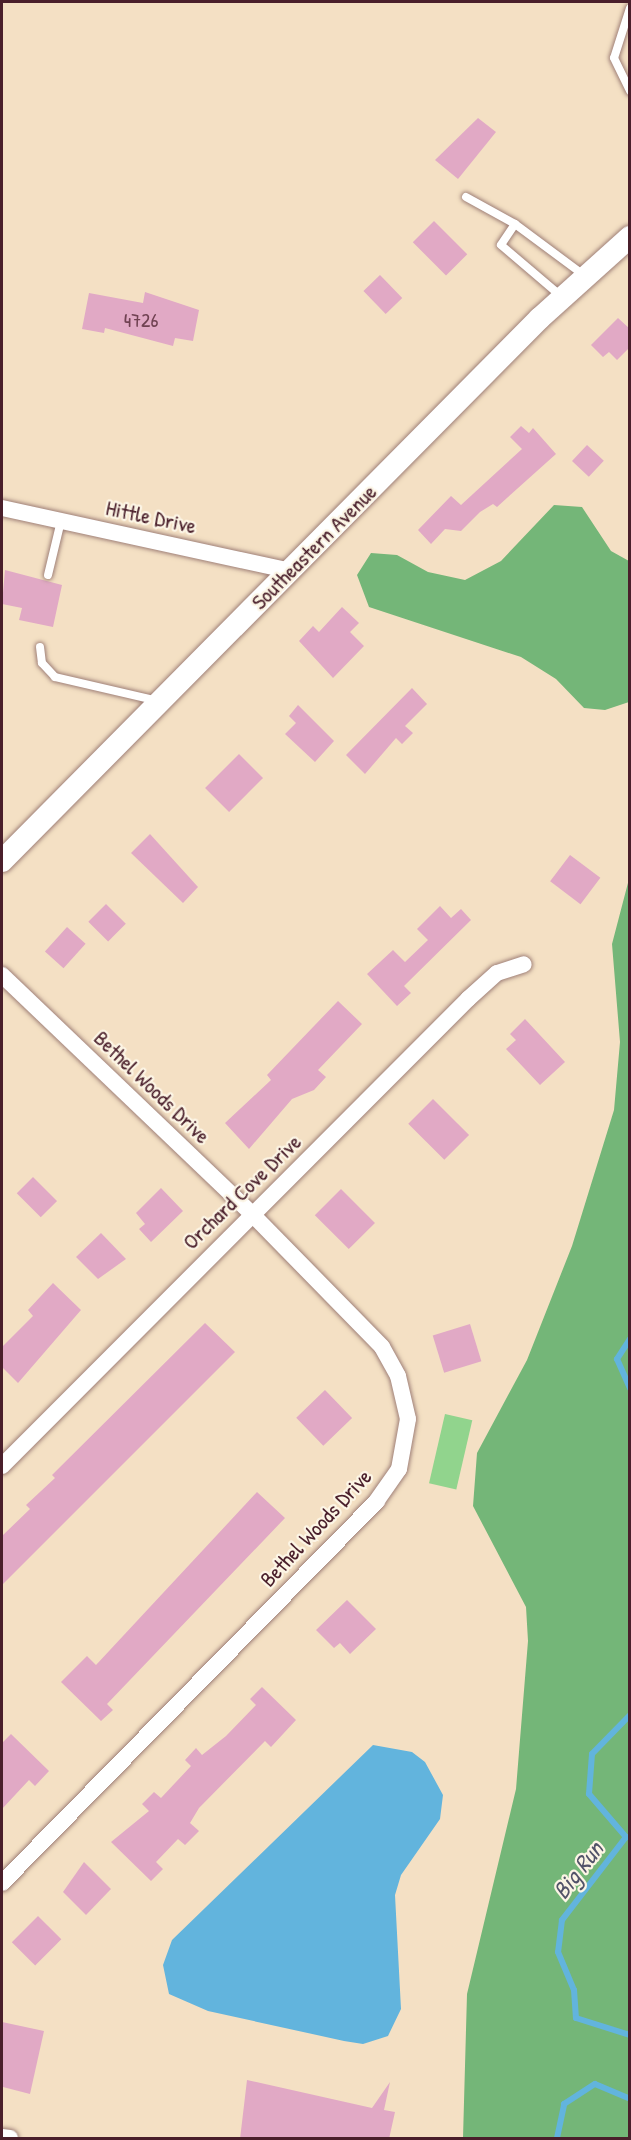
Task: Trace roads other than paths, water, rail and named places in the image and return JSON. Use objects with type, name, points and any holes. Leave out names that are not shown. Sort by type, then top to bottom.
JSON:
[{"type":"street","name":"Southeastern Avenue","points":[[2,861],[563,297],[630,237]]},
{"type":"street","name":"Hittle Drive","points":[[2,508],[291,571]]},
{"type":"street","name":"Orchard Cove Drive","points":[[2,1466],[251,1213],[468,999],[497,973],[524,964]]},
{"type":"street","name":"Bethel Woods Drive","points":[[2,975],[251,1213],[394,1364],[408,1419],[399,1469],[377,1501],[2,1883]]},
{"type":"street","points":[[2,2137],[10,2139]]},
{"type":"lane","points":[[630,8],[614,58],[630,91]]},
{"type":"lane","points":[[466,197],[515,224],[586,277]]},
{"type":"lane","points":[[515,224],[501,246],[563,297]]},
{"type":"lane","points":[[48,575],[61,521]]},
{"type":"lane","points":[[40,647],[42,663],[55,677],[161,702]]},
{"type":"water","points":[[373,1745],[412,1752],[425,1762],[443,1795],[440,1819],[401,1875],[395,1895],[401,2009],[388,2036],[363,2044],[344,2041],[208,2011],[169,1994],[163,1965],[172,1940]]},
{"type":"waterway","name":"Big Run","points":[[630,1339],[617,1359],[630,1388]]},
{"type":"waterway","name":"Big Run","points":[[630,1715],[592,1754],[589,1794],[626,1837],[562,1920],[558,1952],[574,1990],[576,2018],[630,2035]]},
{"type":"waterway","name":"Big Run","points":[[557,2138],[564,2104],[595,2084],[630,2099]]}]
